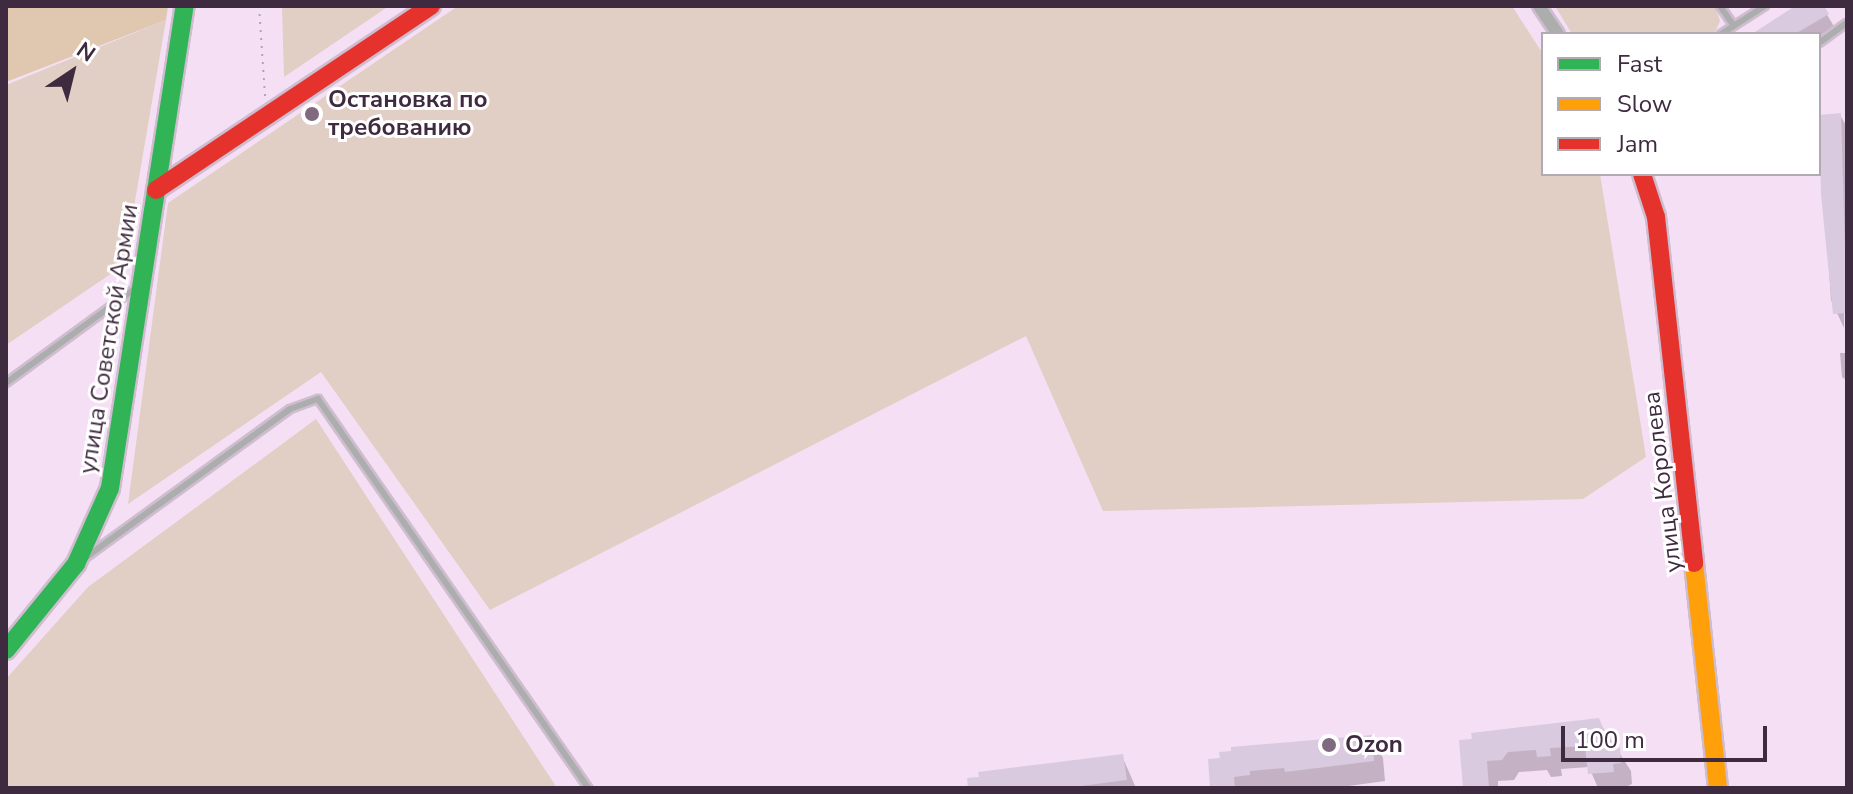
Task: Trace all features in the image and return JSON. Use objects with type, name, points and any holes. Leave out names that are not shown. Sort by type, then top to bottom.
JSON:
[{"type":"main road","points":[[156,190],[185,6]]},
{"type":"main road","name":"улица Советской Армии","points":[[6,650],[76,564],[110,488],[156,190],[266,120],[431,6]]},
{"type":"main road","name":"улица Королева","points":[[1643,176],[1656,217],[1718,788]]},
{"type":"street","points":[[1539,6],[1557,32]]},
{"type":"lane","points":[[1720,6],[1734,26]]},
{"type":"lane","points":[[1724,32],[1765,6]]},
{"type":"lane","points":[[1821,42],[1847,23]]},
{"type":"lane","points":[[6,383],[143,282]]},
{"type":"lane","points":[[76,564],[290,409],[318,399],[588,788]]},
{"type":"path","points":[[259,6],[266,120]]},
{"type":"shaded area","points":[[6,6],[168,6],[166,20],[6,82]]},
{"type":"shaded area","points":[[282,6],[389,6],[284,77]]},
{"type":"shaded area","points":[[458,6],[1512,6],[1541,51],[1541,176],[1600,176],[1646,457],[1583,499],[1103,511],[1026,336],[490,610],[321,372],[128,504],[168,203]]},
{"type":"shaded area","points":[[1555,6],[1715,6],[1720,21],[1715,32],[1571,32]]},
{"type":"shaded area","points":[[166,20],[124,265],[6,345],[6,85]]},
{"type":"shaded area","points":[[316,419],[557,788],[6,788],[6,679],[88,587]]},
{"type":"building","points":[[1795,6],[1824,6],[1829,14],[1798,32],[1755,32]]},
{"type":"building","points":[[1841,113],[1847,313],[1833,314],[1821,195],[1821,115]]},
{"type":"building","points":[[1599,718],[1612,749],[1620,748],[1621,763],[1613,764],[1614,772],[1588,774],[1585,746],[1550,748],[1551,756],[1537,757],[1536,750],[1508,752],[1502,760],[1487,761],[1489,788],[1463,788],[1459,740],[1472,739],[1471,733]]},
{"type":"building","points":[[1372,735],[1374,761],[1285,772],[1284,768],[1250,771],[1250,775],[1234,777],[1235,788],[1210,788],[1208,759],[1220,758],[1219,752],[1231,751],[1231,747]]},
{"type":"building","points":[[1123,754],[1127,780],[1066,788],[968,788],[967,778],[979,777],[978,772]]},
{"type":"traffic: fast","points":[[6,650],[76,564],[110,488],[185,6]]},
{"type":"traffic: slow","points":[[1694,563],[1718,788]]},
{"type":"traffic: jam","points":[[156,190],[431,6]]},
{"type":"traffic: jam","points":[[1643,176],[1656,217],[1694,563]]},
{"type":"place","name":"Остановка по требованию","points":[[312,114]]},
{"type":"place","name":"Ozon","points":[[1329,745]]}]
